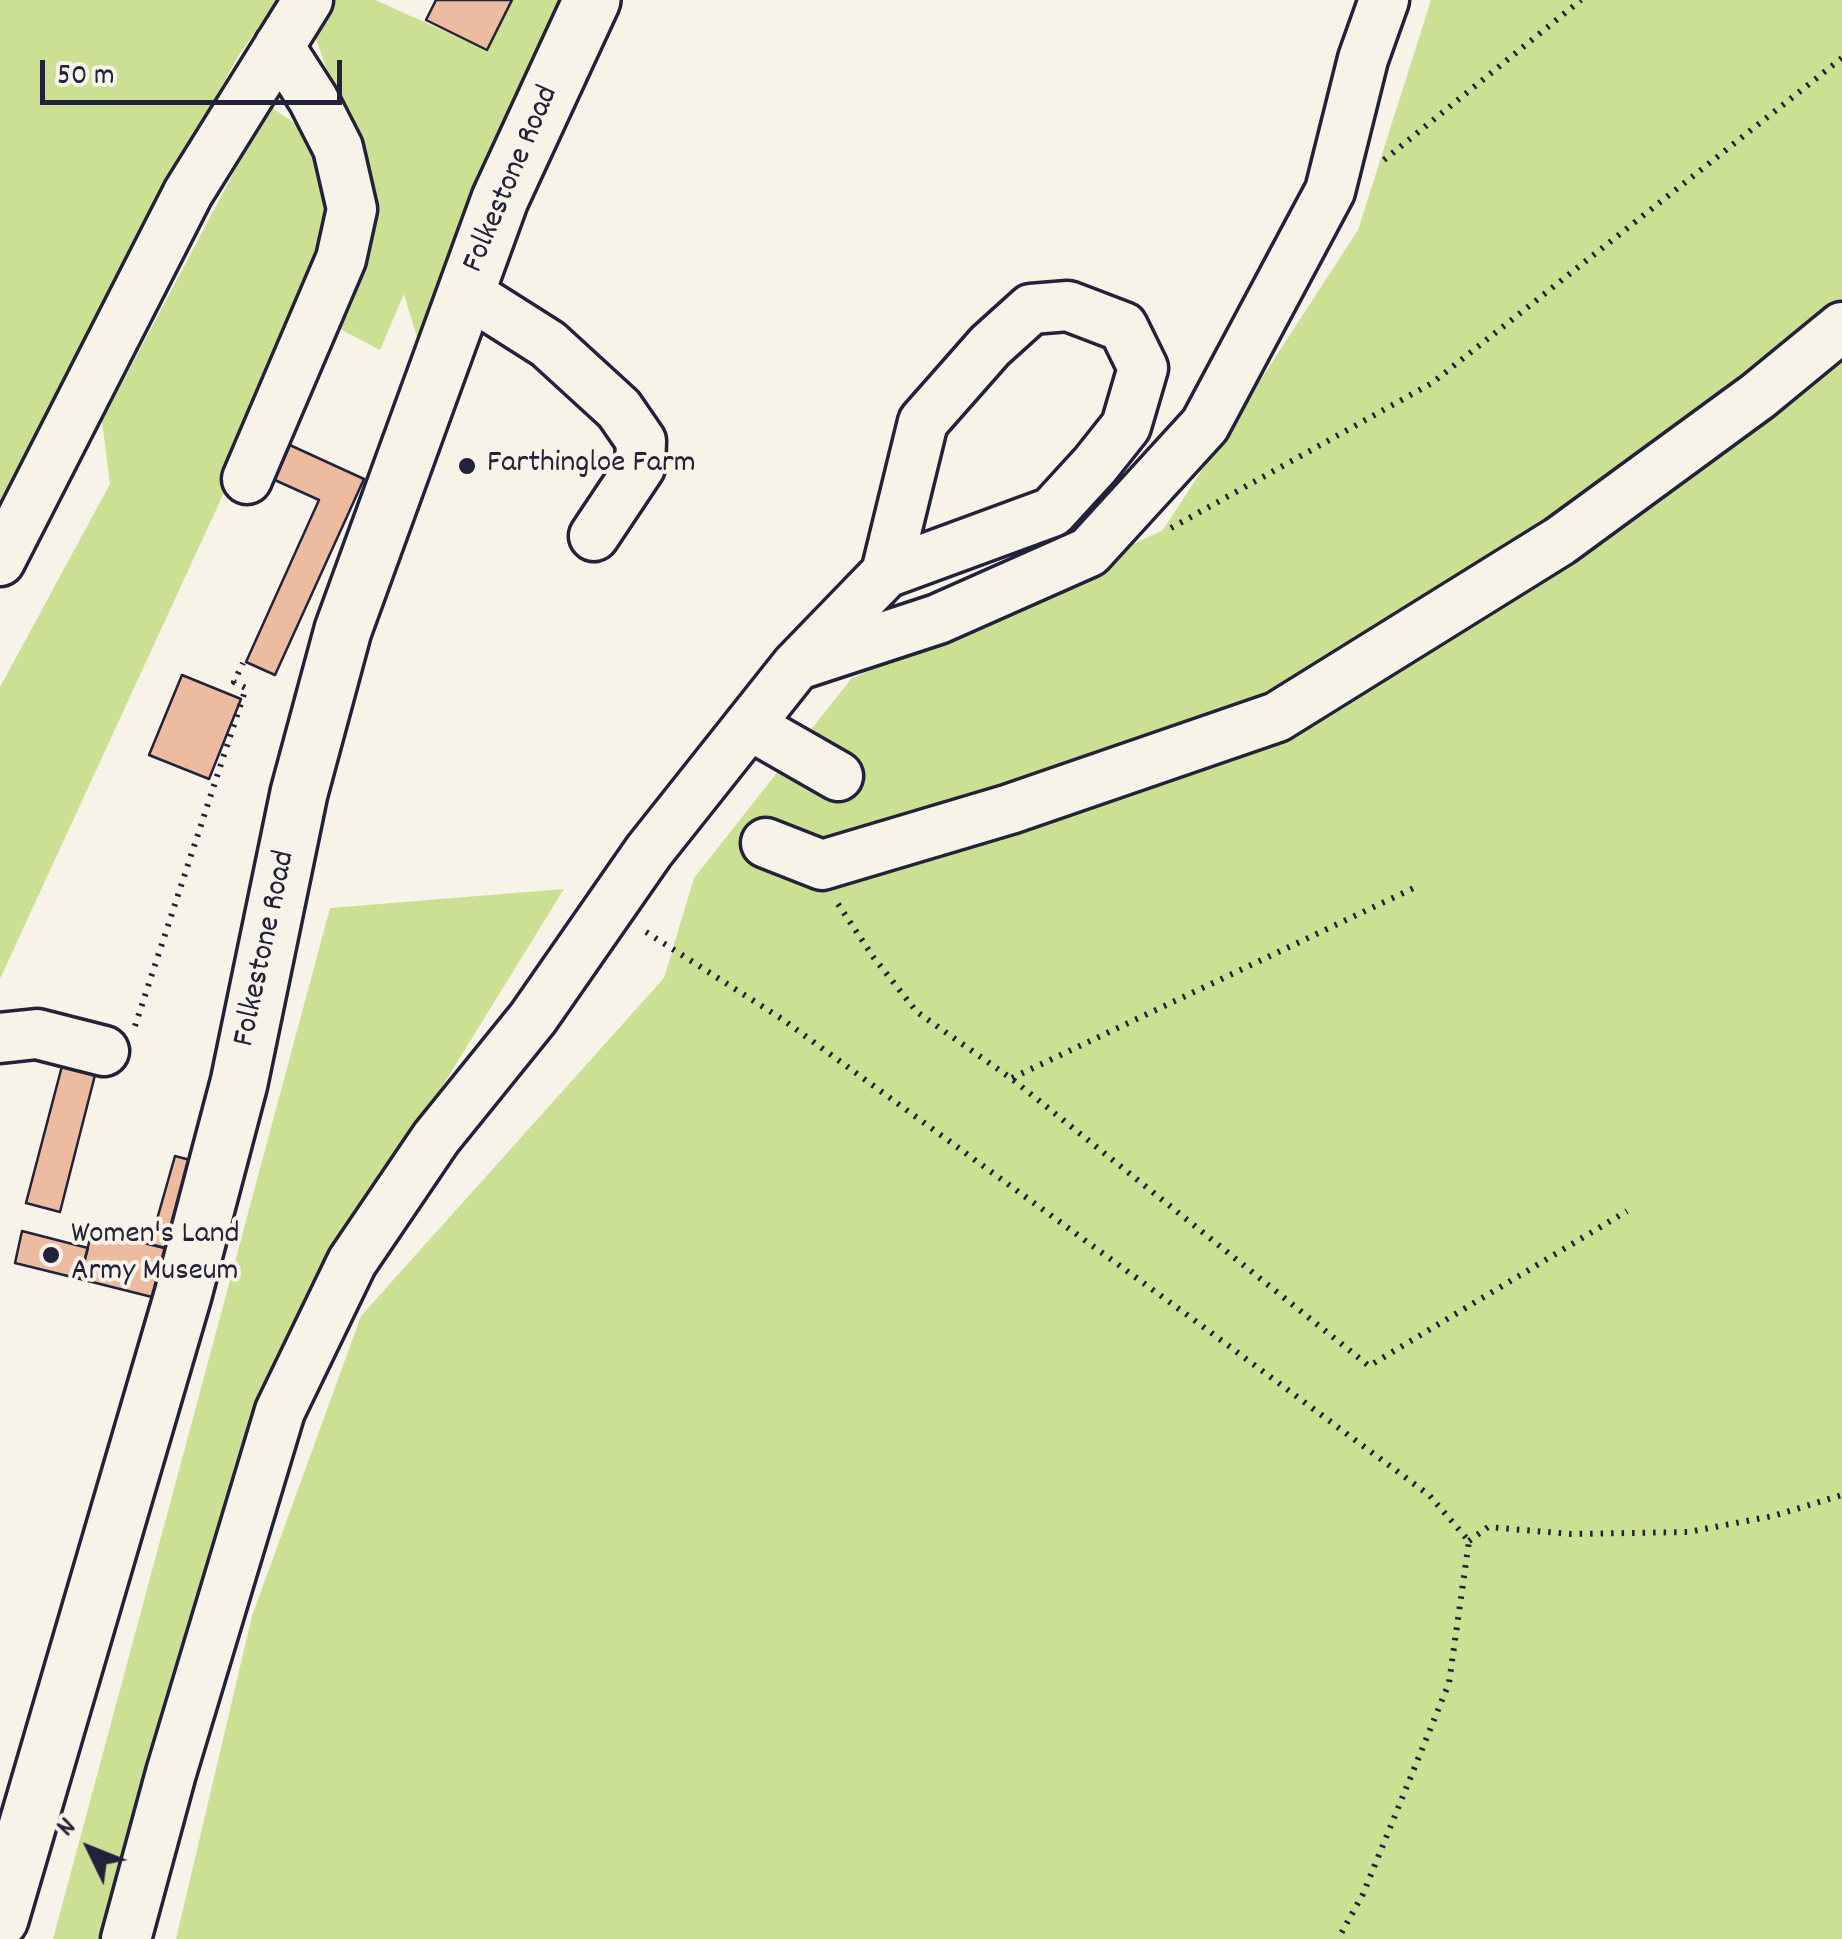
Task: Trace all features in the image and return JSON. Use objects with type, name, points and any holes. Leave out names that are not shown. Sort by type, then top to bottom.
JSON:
[{"type":"main road","name":"Folkestone Road","points":[[0,1919],[183,1296],[239,1083],[298,794],[343,630],[500,199],[592,0]]},
{"type":"lane","points":[[0,560],[188,194],[308,0]]},
{"type":"lane","points":[[796,666],[938,619],[1088,552],[1204,425],[1330,192],[1363,59],[1384,0]]},
{"type":"lane","points":[[247,479],[341,259],[352,210],[338,148],[279,46]]},
{"type":"lane","points":[[466,292],[548,344],[619,409],[640,440],[640,467],[594,536]]},
{"type":"lane","points":[[126,1939],[171,1773],[280,1411],[352,1262],[436,1138],[534,1018],[649,850],[796,666],[886,573],[1052,512],[1095,465],[1126,426],[1143,368],[1123,326],[1068,306],[1031,309],[990,346],[923,422],[886,573]]},
{"type":"lane","points":[[766,843],[822,865],[1010,809],[1277,717],[1560,541],[1758,396],[1842,327]]},
{"type":"lane","points":[[749,724],[838,776]]},
{"type":"lane","points":[[0,1038],[37,1034],[118,1044]]},
{"type":"path","points":[[1372,171],[1580,0]]},
{"type":"path","points":[[1163,530],[1179,526],[1432,384],[1842,58]]},
{"type":"path","points":[[118,1044],[246,688],[234,682],[242,663]]},
{"type":"path","points":[[822,865],[832,894],[874,958],[917,1012],[1012,1078],[1368,1366],[1626,1211]]},
{"type":"path","points":[[1012,1078],[1418,886]]},
{"type":"path","points":[[610,909],[782,1018],[1190,1317],[1429,1495],[1470,1541]]},
{"type":"path","points":[[1338,1939],[1363,1894],[1449,1683],[1470,1541],[1488,1527],[1571,1534],[1688,1532],[1773,1516],[1842,1495]]},
{"type":"green space","points":[[0,0],[277,0],[237,58],[0,499]]},
{"type":"green space","points":[[333,0],[375,0],[487,50],[512,0],[574,0],[419,344],[404,294],[380,350],[338,328],[376,208],[312,28]]},
{"type":"green space","points":[[1431,0],[1842,0],[1842,1939],[176,1939],[252,1616],[361,1316],[664,978],[694,878],[851,679],[1163,530],[1358,230]]},
{"type":"green space","points":[[269,106],[306,131],[335,220],[308,269],[233,473],[0,979],[0,687],[110,484],[102,421]]},
{"type":"green space","points":[[564,889],[277,1354],[101,1939],[53,1939],[330,908]]},
{"type":"building","points":[[436,0],[512,0],[487,50],[426,20]]},
{"type":"building","points":[[281,441],[364,479],[275,675],[246,662],[319,500],[266,476]]},
{"type":"building","points":[[182,675],[241,699],[209,779],[149,755]]},
{"type":"building","points":[[62,1066],[95,1075],[60,1212],[26,1203]]},
{"type":"building","points":[[175,1156],[209,1165],[184,1253],[150,1244]]},
{"type":"building","points":[[92,1230],[184,1253],[172,1302],[80,1279]]},
{"type":"building","name":"Women's Land Army Museum","points":[[22,1231],[88,1248],[80,1279],[15,1263]]},
{"type":"place","name":"Farthingloe Farm","points":[[467,466]]},
{"type":"place","name":"Women's Land Army Museum","points":[[51,1255]]}]
